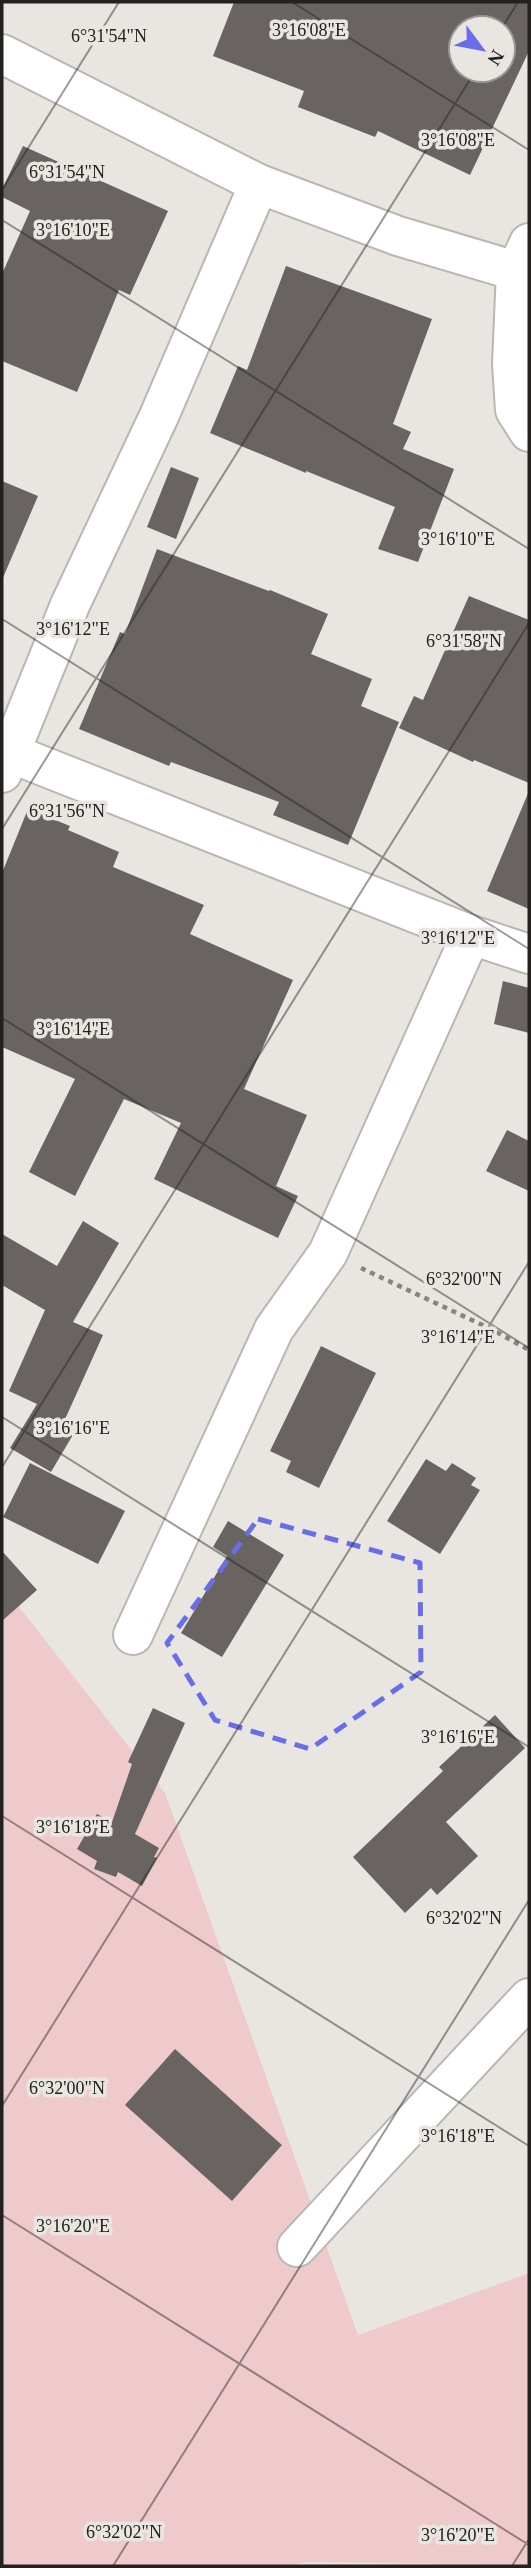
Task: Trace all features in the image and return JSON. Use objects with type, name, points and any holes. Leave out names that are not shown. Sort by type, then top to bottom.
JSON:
[{"type":"street","points":[[2,54],[260,184],[398,236],[523,257],[512,364],[515,410],[529,432]]},
{"type":"street","points":[[260,184],[159,416],[70,605],[6,763],[529,954]]},
{"type":"street","points":[[133,1635],[274,1329],[328,1253],[471,935]]},
{"type":"street","points":[[297,2247],[529,1998]]},
{"type":"path","points":[[328,1253],[491,1329],[529,1350]]},
{"type":"highlighted area","points":[[258,1519],[420,1563],[421,1672],[310,1749],[215,1720],[167,1643]]},
{"type":"shaded area","points":[[2,1585],[165,1793],[358,2335],[529,2273],[529,2565],[308,2562],[287,2566],[2,2566]]},
{"type":"building","points":[[234,2],[529,2],[529,51],[517,76],[517,14],[447,14],[447,84],[513,84],[470,175],[378,131],[375,137],[298,107],[304,91],[213,56]]},
{"type":"building","points":[[23,146],[168,211],[130,295],[119,290],[77,392],[2,361],[2,274],[30,211],[2,197],[2,189]]},
{"type":"building","points":[[286,266],[432,319],[393,424],[411,432],[403,449],[454,469],[418,562],[378,549],[395,507],[210,433],[238,366],[247,370]]},
{"type":"building","points":[[171,467],[199,478],[176,539],[147,527]]},
{"type":"building","points":[[2,481],[38,496],[2,580]]},
{"type":"building","points":[[157,549],[328,614],[311,654],[372,679],[361,706],[399,722],[348,845],[273,815],[279,802],[171,762],[169,766],[79,729],[120,632],[125,634]]},
{"type":"building","points":[[469,596],[529,620],[529,783],[474,760],[473,762],[399,728],[414,696],[423,700]]},
{"type":"building","points":[[529,791],[529,909],[487,891]]},
{"type":"building","points":[[28,809],[70,826],[68,830],[119,852],[113,867],[204,905],[190,934],[293,980],[244,1089],[307,1115],[276,1186],[298,1196],[278,1238],[154,1179],[181,1123],[124,1099],[75,1196],[29,1172],[75,1079],[2,1047],[2,873]]},
{"type":"building","points":[[503,981],[529,988],[529,1033],[494,1024]]},
{"type":"building","points":[[507,1130],[529,1141],[529,1191],[486,1171]]},
{"type":"building","points":[[83,1221],[119,1243],[73,1322],[103,1335],[62,1426],[74,1433],[51,1472],[10,1448],[37,1404],[9,1391],[45,1310],[2,1285],[2,1234],[57,1266]]},
{"type":"building","points":[[321,1346],[376,1373],[319,1488],[286,1472],[291,1461],[270,1451]]},
{"type":"building","points":[[426,1459],[446,1471],[452,1463],[476,1478],[471,1485],[480,1490],[440,1554],[387,1521]]},
{"type":"building","points":[[30,1463],[125,1511],[98,1564],[3,1517]]},
{"type":"building","points":[[228,1521],[284,1555],[222,1657],[181,1633],[227,1556],[213,1547]]},
{"type":"building","points":[[2,1551],[37,1590],[2,1621]]},
{"type":"building","points":[[153,1708],[185,1723],[135,1834],[159,1848],[154,1857],[157,1858],[142,1886],[118,1872],[116,1877],[94,1869],[97,1861],[77,1849],[97,1814],[112,1822],[132,1764],[128,1762]]},
{"type":"building","points":[[495,1715],[525,1748],[446,1822],[478,1856],[437,1895],[431,1888],[405,1913],[353,1857],[443,1771],[439,1767]]},
{"type":"building","points":[[175,2049],[282,2145],[232,2201],[125,2105]]}]
